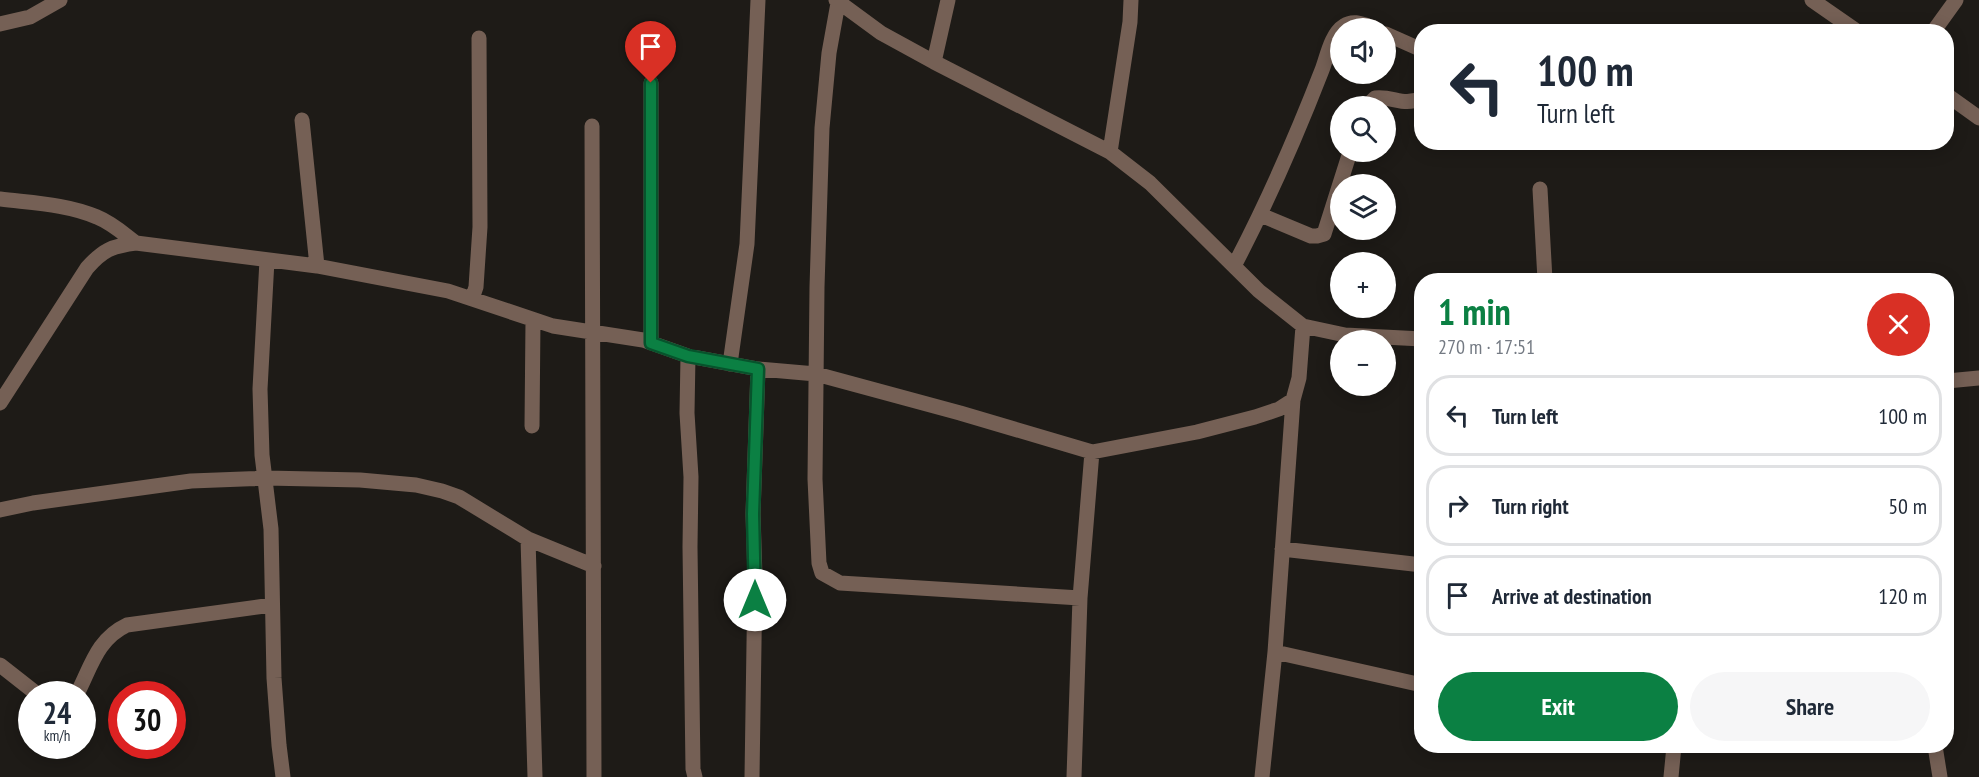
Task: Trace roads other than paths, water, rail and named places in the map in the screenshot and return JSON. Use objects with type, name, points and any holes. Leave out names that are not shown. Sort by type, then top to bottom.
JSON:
[{"type":"street","points":[[0,24],[30,17],[60,0]]},
{"type":"street","points":[[730,364],[747,244],[758,0]]},
{"type":"street","points":[[934,62],[948,0]]},
{"type":"street","points":[[1110,152],[1130,22],[1131,0]]},
{"type":"street","points":[[1812,0],[1846,24]]},
{"type":"street","points":[[1939,24],[1956,0]]},
{"type":"street","points":[[1080,598],[840,583],[822,573],[819,562],[815,479],[822,128],[829,53],[837,1],[881,33],[1110,152],[1150,183],[1259,291],[1303,326],[1345,334],[1414,338]]},
{"type":"street","points":[[472,299],[476,287],[480,226],[479,38]]},
{"type":"street","points":[[1396,38],[1414,46]]},
{"type":"street","points":[[1234,266],[1261,215],[1330,48]]},
{"type":"street","points":[[651,83],[651,343]]},
{"type":"street","points":[[1396,100],[1409,103],[1414,101]]},
{"type":"street","points":[[1954,100],[1979,118]]},
{"type":"street","points":[[302,120],[317,266]]},
{"type":"street","points":[[591,126],[594,777]]},
{"type":"street","points":[[1261,215],[1311,236],[1324,234],[1347,162]]},
{"type":"street","points":[[1540,189],[1545,273]]},
{"type":"street","points":[[0,199],[79,210],[116,227],[136,243]]},
{"type":"street","points":[[0,403],[87,268],[99,254],[116,245],[136,243],[317,266],[447,291],[553,326],[651,343],[688,356],[730,364],[816,374],[971,416],[1092,453],[1197,432],[1255,417],[1280,410],[1293,400]]},
{"type":"street","points":[[267,260],[260,388],[262,455],[271,529],[274,576],[272,605],[274,678],[283,777]]},
{"type":"street","points":[[532,320],[532,426]]},
{"type":"street","points":[[1262,777],[1275,652],[1293,400],[1299,378],[1303,326]]},
{"type":"street","points":[[688,356],[693,769],[695,777]]},
{"type":"street","points":[[752,777],[755,577],[753,514],[758,369]]},
{"type":"street","points":[[1954,380],[1979,378]]},
{"type":"street","points":[[1074,777],[1080,598],[1092,453]]},
{"type":"street","points":[[0,510],[33,503],[191,481],[266,478],[360,480],[416,485],[459,497],[528,539],[594,566]]},
{"type":"street","points":[[528,539],[535,777]]},
{"type":"street","points":[[1282,549],[1414,564]]},
{"type":"street","points":[[83,681],[100,645],[114,631],[127,625],[272,605]]},
{"type":"street","points":[[1275,652],[1414,683]]},
{"type":"street","points":[[0,665],[20,681]]},
{"type":"street","points":[[1671,777],[1673,753]]},
{"type":"street","points":[[1936,753],[1940,777]]}]
